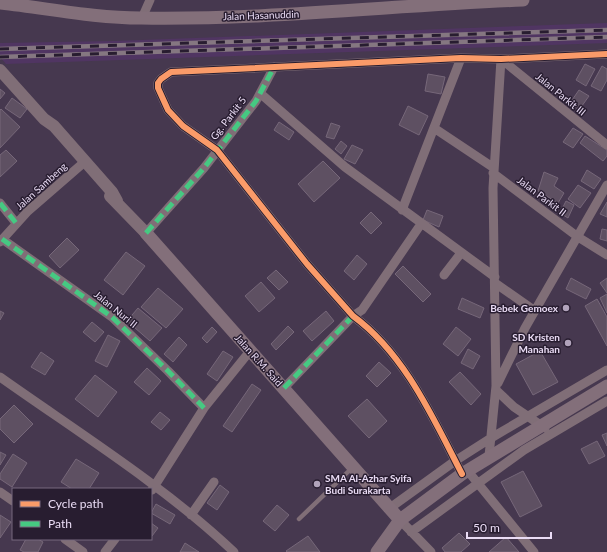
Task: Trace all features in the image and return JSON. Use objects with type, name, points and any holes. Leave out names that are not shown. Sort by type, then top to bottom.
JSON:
[{"type":"main road","name":"Jalan Hasanuddin","points":[[0,3],[33,6],[41,9],[92,16],[142,18],[275,15],[410,3],[523,0]]},
{"type":"main road","name":"Jalan R.M. Said","points":[[146,233],[400,520]]},
{"type":"main road","points":[[377,552],[400,520],[464,472],[540,425],[588,405],[607,386]]},
{"type":"street","points":[[142,18],[150,0]]},
{"type":"street","points":[[0,9],[32,11],[41,9]]},
{"type":"street","points":[[534,552],[478,484],[464,472],[455,461],[436,422],[396,360],[376,337],[352,316],[302,258],[217,150],[183,126],[168,110],[158,88],[161,79],[171,72],[461,58],[501,60],[607,54]]},
{"type":"street","points":[[402,210],[461,58]]},
{"type":"street","points":[[489,456],[496,388],[494,170],[501,60]]},
{"type":"street","name":"Jalan Parkit III","points":[[501,60],[607,145]]},
{"type":"street","name":"Gg. Parkit 5","points":[[146,233],[204,168],[261,94],[274,66]]},
{"type":"street","name":"Jalan R.M. Said","points":[[0,70],[44,119],[50,129],[82,165],[146,233]]},
{"type":"street","points":[[261,94],[345,167],[461,253],[535,311]]},
{"type":"street","name":"Jalan R.M. Said","points":[[44,119],[54,126],[112,192],[117,201]]},
{"type":"street","name":"Jalan Parkit II","points":[[434,128],[494,170],[578,237],[607,255]]},
{"type":"street","name":"Jalan Sambeng","points":[[1,241],[16,223],[82,165]]},
{"type":"street","points":[[496,388],[535,311],[607,185]]},
{"type":"street","points":[[0,203],[16,223]]},
{"type":"street","points":[[284,388],[352,316],[365,306],[422,224]]},
{"type":"street","name":"Jalan Nuri II","points":[[1,241],[112,317],[204,408]]},
{"type":"street","points":[[444,275],[461,253]]},
{"type":"street","points":[[153,488],[204,408],[250,351]]},
{"type":"street","points":[[390,508],[455,461],[491,438],[607,370]]},
{"type":"street","points":[[0,377],[191,515],[234,552]]},
{"type":"street","points":[[496,388],[527,417],[553,433]]},
{"type":"street","points":[[411,532],[524,450],[553,433],[588,405],[607,401]]},
{"type":"street","points":[[517,439],[524,450]]},
{"type":"street","points":[[191,515],[214,482]]},
{"type":"street","points":[[0,492],[12,500]]},
{"type":"street","points":[[429,498],[440,512]]},
{"type":"street","points":[[400,520],[431,552]]},
{"type":"street","points":[[66,540],[83,552]]},
{"type":"street","points":[[105,552],[114,540]]},
{"type":"lane","points":[[299,519],[353,467]]},
{"type":"shaded area","points":[[607,23],[607,43],[6,64],[0,57],[0,43],[114,41]]},
{"type":"building","points":[[585,64],[595,69],[586,86],[576,80]]},
{"type":"building","points":[[602,66],[607,69],[607,80],[601,91],[591,86]]},
{"type":"building","points":[[428,74],[445,77],[441,94],[425,91]]},
{"type":"building","points":[[0,89],[5,93],[0,99]]},
{"type":"building","points":[[579,90],[589,96],[579,110],[570,103]]},
{"type":"building","points":[[12,98],[27,109],[20,118],[5,108]]},
{"type":"building","points":[[408,106],[428,116],[419,135],[399,125]]},
{"type":"building","points":[[1,109],[20,127],[0,148],[0,110]]},
{"type":"building","points":[[279,122],[294,132],[289,140],[274,130]]},
{"type":"building","points":[[331,123],[340,126],[334,139],[326,137]]},
{"type":"building","points":[[573,128],[583,134],[573,148],[563,142]]},
{"type":"building","points":[[585,136],[607,150],[607,156],[603,161],[580,143]]},
{"type":"building","points":[[341,141],[347,146],[341,154],[335,149]]},
{"type":"building","points":[[352,145],[363,150],[355,164],[344,159]]},
{"type":"building","points":[[6,150],[17,161],[0,177],[0,155]]},
{"type":"building","points":[[323,161],[340,178],[314,202],[298,184]]},
{"type":"building","points":[[587,170],[601,179],[594,189],[581,181]]},
{"type":"building","points":[[544,172],[558,178],[554,186],[564,193],[558,203],[538,191]]},
{"type":"building","points":[[578,185],[591,193],[580,208],[568,199]]},
{"type":"building","points":[[566,201],[574,205],[568,218],[560,213]]},
{"type":"building","points":[[607,202],[607,217],[600,214]]},
{"type":"building","points":[[427,210],[443,216],[439,227],[423,220]]},
{"type":"building","points":[[371,212],[382,223],[371,234],[360,223]]},
{"type":"building","points":[[602,229],[607,230],[607,241],[600,239]]},
{"type":"building","points":[[67,238],[79,250],[60,268],[49,256]]},
{"type":"building","points":[[126,252],[145,266],[123,295],[104,280]]},
{"type":"building","points":[[357,255],[367,264],[354,280],[344,271]]},
{"type":"building","points":[[403,266],[431,294],[423,302],[395,274]]},
{"type":"building","points":[[276,270],[288,282],[279,290],[267,278]]},
{"type":"building","points":[[571,278],[591,289],[586,299],[566,289]]},
{"type":"building","points":[[607,278],[607,293],[600,283]]},
{"type":"building","points":[[261,282],[275,298],[259,312],[245,296]]},
{"type":"building","points":[[158,288],[183,309],[166,328],[141,307]]},
{"type":"building","points":[[607,294],[607,313],[600,298]]},
{"type":"building","points":[[462,298],[484,308],[480,318],[458,309]]},
{"type":"building","points":[[597,299],[607,317],[607,346],[585,306]]},
{"type":"building","points":[[138,308],[162,328],[150,341],[127,321]]},
{"type":"building","points":[[0,311],[4,313],[0,320]]},
{"type":"building","points":[[326,311],[334,321],[312,341],[303,331]]},
{"type":"building","points":[[92,322],[104,332],[95,342],[83,332]]},
{"type":"building","points":[[288,326],[294,332],[276,350],[271,344]]},
{"type":"building","points":[[212,327],[217,332],[207,343],[202,338]]},
{"type":"building","points":[[456,327],[471,339],[458,356],[443,344]]},
{"type":"building","points":[[108,335],[120,341],[107,367],[95,361]]},
{"type":"building","points":[[179,337],[187,345],[173,362],[164,354]]},
{"type":"building","points":[[468,349],[480,356],[473,369],[461,363]]},
{"type":"building","points":[[223,351],[233,357],[217,381],[207,374]]},
{"type":"building","points":[[540,351],[558,382],[533,395],[516,364]]},
{"type":"building","points":[[41,352],[54,361],[45,375],[31,367]]},
{"type":"building","points":[[379,362],[391,373],[377,387],[366,376]]},
{"type":"building","points":[[147,368],[161,381],[149,395],[134,382]]},
{"type":"building","points":[[460,372],[481,394],[471,405],[449,382]]},
{"type":"building","points":[[95,375],[117,392],[98,417],[75,399]]},
{"type":"building","points":[[252,384],[261,390],[232,432],[223,426]]},
{"type":"building","points":[[367,399],[387,421],[369,438],[348,416]]},
{"type":"building","points":[[14,405],[33,424],[14,443],[0,429],[0,419]]},
{"type":"building","points":[[160,412],[170,420],[161,430],[151,422]]},
{"type":"building","points":[[607,433],[607,446],[602,435]]},
{"type":"building","points":[[597,441],[605,456],[589,464],[581,449]]},
{"type":"building","points":[[0,452],[6,455],[0,465]]},
{"type":"building","points":[[13,454],[27,463],[12,487],[0,479],[0,474]]},
{"type":"building","points":[[76,459],[99,473],[90,488],[70,488],[61,482]]},
{"type":"building","points":[[523,471],[542,506],[520,517],[501,482]]},
{"type":"building","points":[[220,485],[229,492],[217,510],[207,503]]},
{"type":"building","points":[[156,504],[175,515],[170,524],[152,514]]},
{"type":"building","points":[[277,505],[289,515],[275,531],[263,521]]},
{"type":"building","points":[[0,515],[11,522],[0,538]]},
{"type":"building","points":[[152,524],[158,528],[152,536]]},
{"type":"building","points":[[459,533],[470,544],[461,552],[445,552],[442,548]]},
{"type":"building","points":[[308,536],[320,552],[286,551]]},
{"type":"building","points":[[506,537],[519,552],[489,552]]},
{"type":"building","points":[[25,540],[40,540],[43,542],[38,552],[24,552],[20,550]]},
{"type":"building","points":[[185,543],[199,552],[180,552]]},
{"type":"railway","points":[[0,49],[607,30]]},
{"type":"railway","points":[[0,57],[607,37]]},
{"type":"marked path","points":[[146,233],[204,168],[256,101],[274,67],[271,67]]},
{"type":"marked path","points":[[0,203],[16,223]]},
{"type":"marked path","points":[[2,239],[112,317],[204,408]]},
{"type":"marked path","points":[[284,388],[353,316]]},
{"type":"cycle path","points":[[462,474],[428,409],[403,368],[388,349],[371,331],[353,316],[307,264],[217,150],[183,126],[168,110],[158,88],[158,83],[171,72],[461,58],[501,59],[607,54]]},
{"type":"place","name":"Bebek Gemoex","points":[[566,308]]},
{"type":"place","name":"SD Kristen Manahan","points":[[568,343]]},
{"type":"place","name":"SMA Al-Azhar Syifa Budi Surakarta","points":[[317,484]]}]
